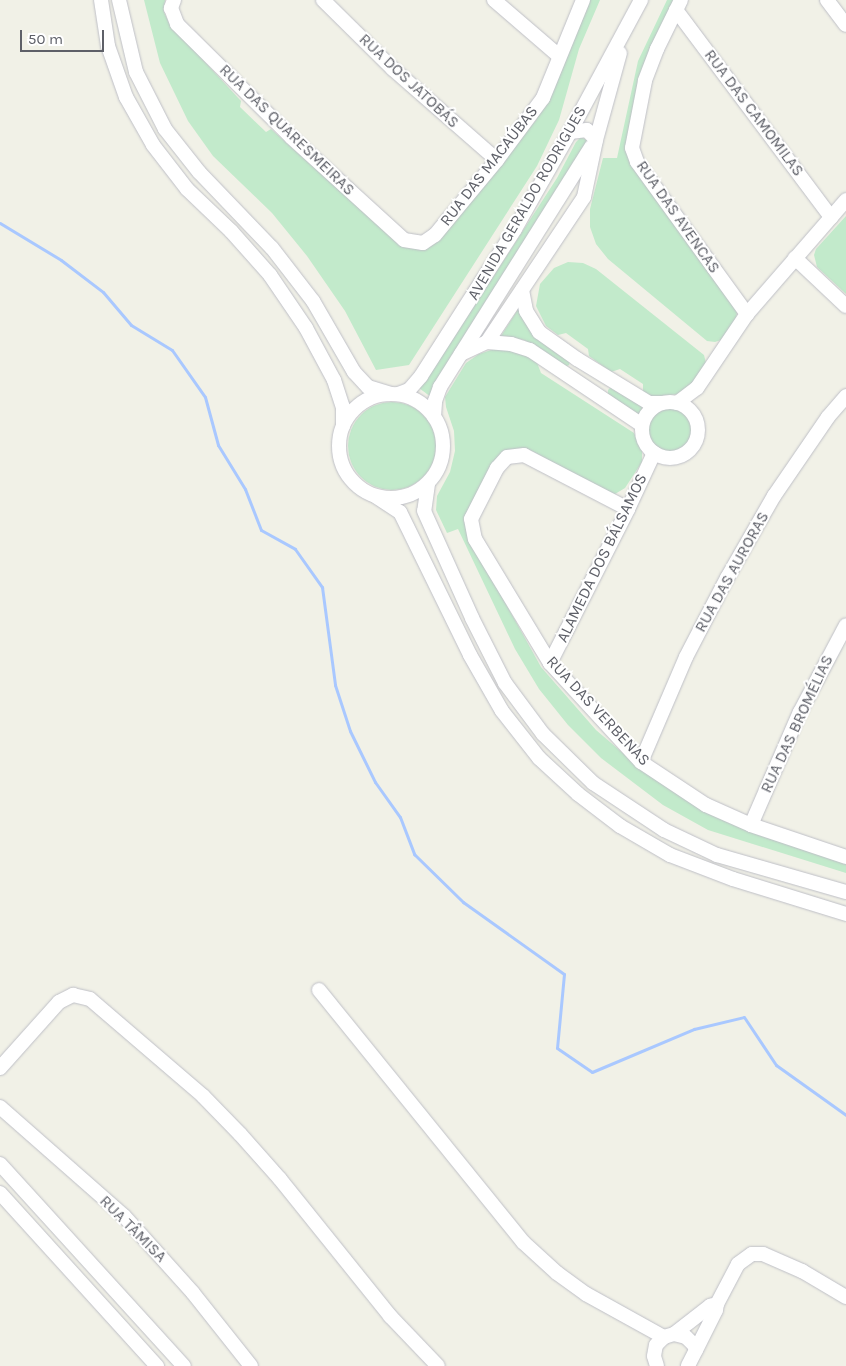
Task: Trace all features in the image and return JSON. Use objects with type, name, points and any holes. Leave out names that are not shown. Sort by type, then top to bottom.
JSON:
[{"type":"street","points":[[101,0],[108,46],[126,97],[153,144],[188,189],[270,275],[306,328],[334,380],[343,406],[339,443],[340,460],[348,476],[360,488],[400,512],[470,655],[502,711],[540,758],[578,794],[620,826],[670,855],[733,879],[846,914]]},
{"type":"street","points":[[119,0],[136,72],[165,129],[199,172],[272,248],[313,301],[354,372],[368,387],[418,402],[434,417],[442,433],[443,452],[438,469],[428,484],[404,497],[389,499],[376,496]]},
{"type":"street","name":"RUA DAS QUARESMEIRAS","points":[[174,0],[171,8],[177,24],[291,137],[404,240],[422,243]]},
{"type":"street","name":"RUA DOS JATOBÁS","points":[[323,0],[393,69],[497,160]]},
{"type":"street","points":[[494,0],[559,56]]},
{"type":"street","name":"RUA DAS MACAÚBAS","points":[[422,243],[435,235],[497,160],[543,98],[583,0]]},
{"type":"street","name":"AVENIDA GERALDO RODRIGUES","points":[[394,394],[409,390],[435,356],[515,229],[642,0]]},
{"type":"street","name":"AVENIDA GERALDO RODRIGUES","points":[[487,342],[584,197],[596,140],[617,59],[642,0]]},
{"type":"street","points":[[827,0],[846,26]]},
{"type":"street","name":"RUA DAS CAMOMILAS","points":[[678,5],[831,217]]},
{"type":"street","name":"RUA DAS AVENCAS","points":[[678,5],[657,49],[645,81],[632,148],[637,162],[747,314]]},
{"type":"street","points":[[570,132],[587,130],[596,140]]},
{"type":"street","name":"AVENIDA GERALDO RODRIGUES","points":[[434,417],[435,401],[440,387],[596,140]]},
{"type":"street","points":[[677,403],[697,388],[747,314],[846,200]]},
{"type":"street","points":[[795,258],[846,306]]},
{"type":"street","points":[[522,290],[526,311],[538,332],[576,359],[649,403],[661,403],[677,403],[694,415],[697,422],[697,438],[687,452],[671,458],[654,453],[644,440],[642,425],[648,412],[661,403]]},
{"type":"street","points":[[461,354],[487,342],[511,344],[530,350],[642,425]]},
{"type":"street","points":[[567,375],[574,369],[576,359]]},
{"type":"street","points":[[599,396],[610,380]]},
{"type":"street","points":[[694,415],[697,388]]},
{"type":"street","points":[[342,426],[350,413],[362,402],[376,396],[394,394]]},
{"type":"street","name":"RUA DAS AURORAS","points":[[641,762],[686,657],[727,578],[774,496],[828,417],[846,396]]},
{"type":"street","name":"ALAMEDA DOS BÁLSAMOS","points":[[550,663],[628,509],[654,453]]},
{"type":"street","name":"RUA DAS VERBENAS","points":[[628,509],[524,455],[507,457],[497,468],[471,519],[475,539],[550,663],[641,762],[706,805],[751,825],[846,857]]},
{"type":"street","points":[[428,484],[424,511],[472,618],[506,683],[543,734],[593,783],[664,830],[717,855],[846,892]]},
{"type":"street","name":"RUA DAS BROMÉLIAS","points":[[751,825],[800,712],[846,625]]},
{"type":"street","points":[[319,990],[523,1242],[557,1273],[586,1294],[669,1336],[690,1340],[696,1350]]},
{"type":"street","points":[[0,1068],[59,1002],[73,995],[90,999],[203,1096],[240,1134],[280,1179],[390,1316],[438,1366]]},
{"type":"street","name":"RUA TÂMISA","points":[[0,1107],[124,1216],[193,1292],[251,1366]]},
{"type":"street","points":[[0,1164],[184,1366]]},
{"type":"street","points":[[0,1193],[157,1366]]},
{"type":"street","points":[[688,1366],[716,1310],[716,1304],[738,1264],[747,1256],[758,1254],[802,1271],[846,1297]]},
{"type":"street","points":[[657,1366],[654,1361],[654,1350],[669,1336],[710,1306],[716,1304]]},
{"type":"green space","points":[[144,0],[165,0],[164,12],[169,23],[241,101],[240,107],[266,132],[271,129],[396,241],[415,249],[436,241],[536,120],[545,105],[589,0],[600,0],[579,49],[559,120],[537,166],[409,365],[376,370],[345,311],[307,256],[272,213],[213,156],[188,121],[160,63]]},
{"type":"green space","points":[[667,0],[677,0],[628,137],[737,312],[736,319],[721,340],[715,342],[707,341],[608,259],[596,244],[590,227],[590,209],[603,158],[617,158],[638,61]]},
{"type":"green space","points":[[581,137],[588,141],[431,397],[419,388],[425,382],[557,178],[576,142]]},
{"type":"green space","points":[[846,216],[846,294],[817,267],[814,255],[816,249]]},
{"type":"green space","points":[[568,262],[583,263],[596,269],[704,355],[706,363],[691,388],[679,394],[651,397],[643,392],[643,384],[620,369],[611,372],[589,356],[588,349],[566,333],[558,335],[546,326],[536,306],[540,284],[554,268]]},
{"type":"green space","points":[[520,306],[570,361],[569,365],[565,367],[524,340],[501,336]]},
{"type":"green space","points":[[494,349],[512,349],[536,360],[541,373],[634,433],[642,451],[642,462],[625,488],[615,494],[528,449],[513,449],[497,459],[471,504],[468,512],[471,541],[541,667],[596,730],[638,766],[662,783],[846,862],[846,873],[708,830],[663,805],[601,758],[568,725],[539,689],[515,649],[458,529],[447,533],[436,510],[437,496],[450,472],[455,451],[454,431],[446,407],[445,397],[466,363],[479,354]]},
{"type":"green space","points":[[611,387],[643,407],[642,412],[638,414],[608,394],[608,390]]},
{"type":"green space","points":[[392,402],[409,406],[423,415],[432,429],[436,446],[432,463],[423,477],[409,486],[392,490],[375,486],[361,477],[352,463],[348,446],[352,429],[361,415],[375,406]]},
{"type":"green space","points":[[666,408],[674,408],[686,414],[692,430],[686,446],[674,452],[666,452],[654,446],[648,434],[648,426],[654,414]]},
{"type":"waterway","points":[[0,223],[61,260],[103,292],[131,325],[172,350],[205,397],[218,445],[245,489],[261,530],[295,549],[322,587],[335,685],[350,731],[375,782],[400,817],[414,854],[463,902],[564,974],[557,1048],[592,1072],[694,1029],[744,1017],[776,1065],[846,1115]]}]
